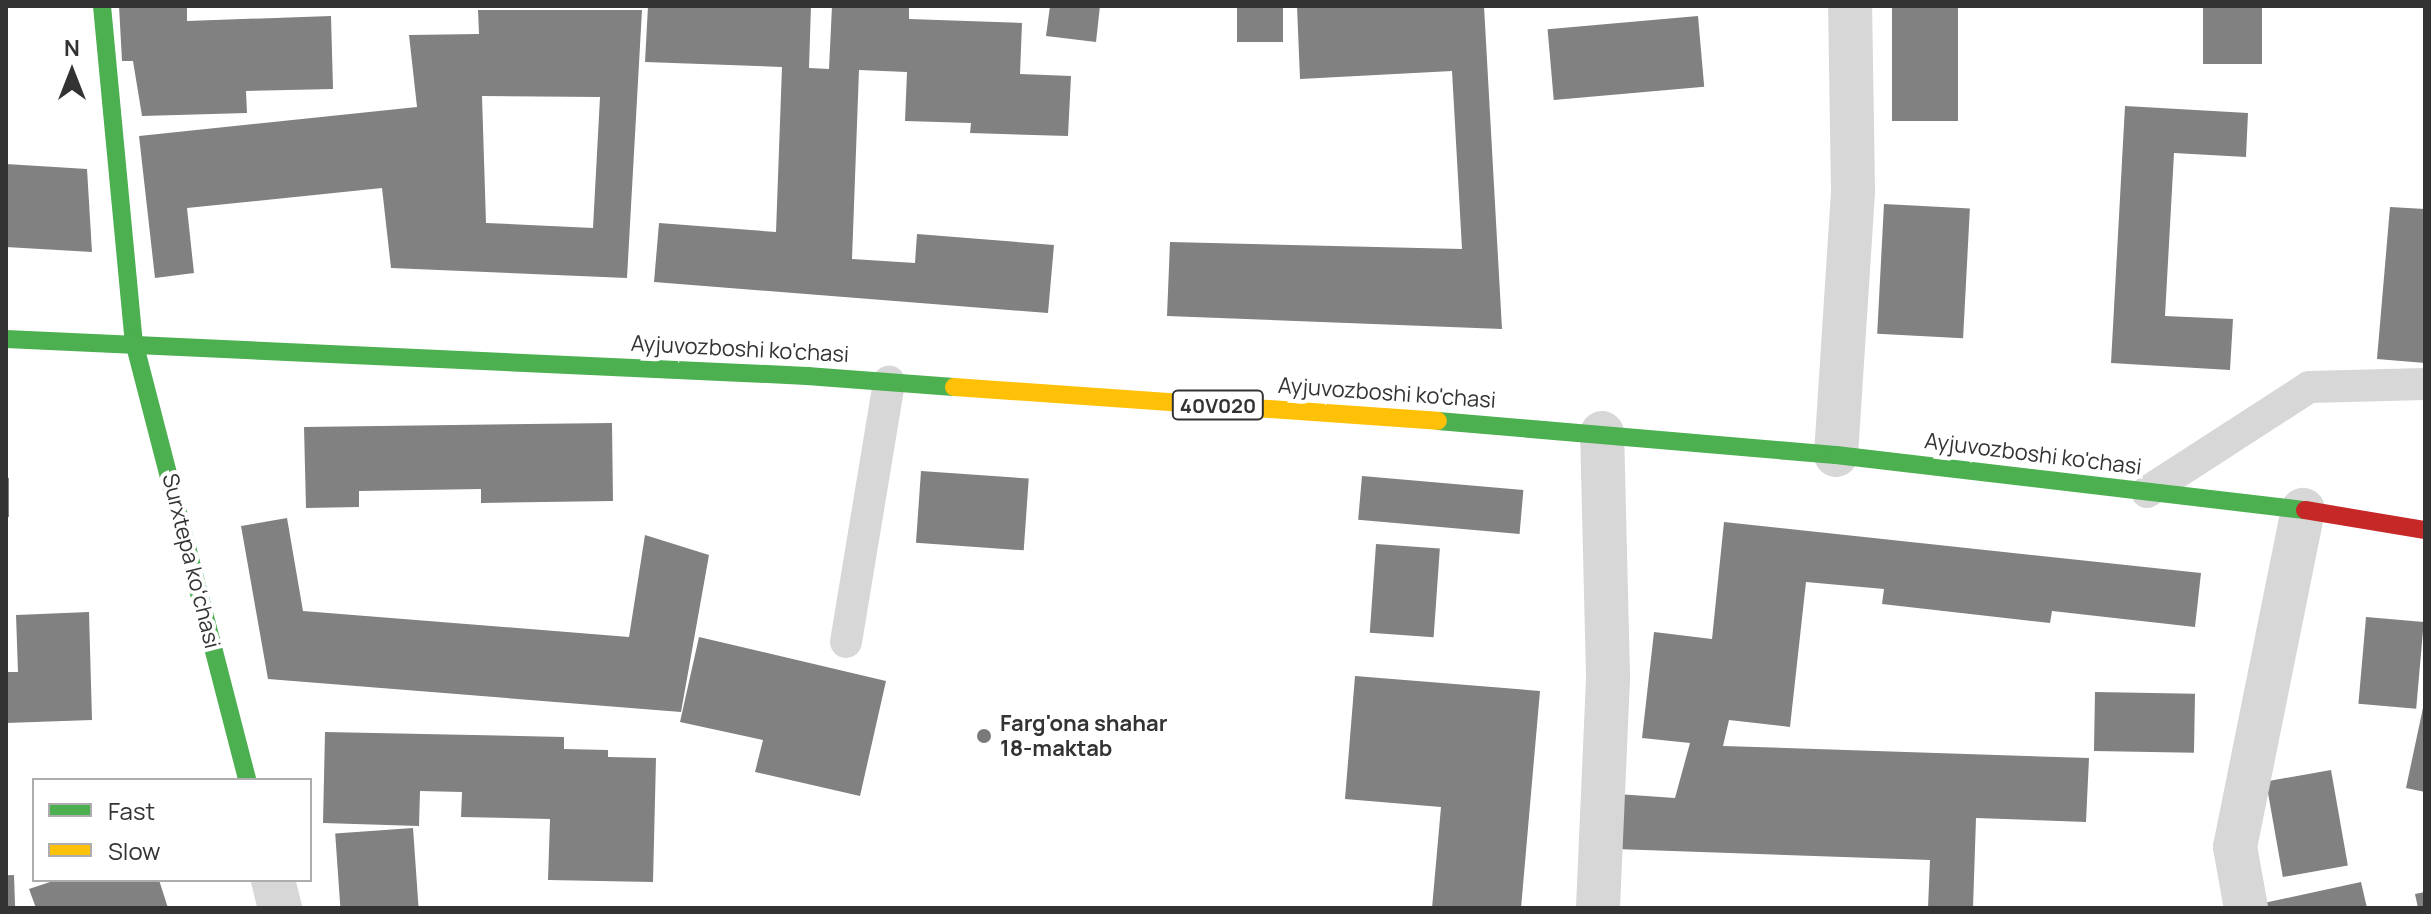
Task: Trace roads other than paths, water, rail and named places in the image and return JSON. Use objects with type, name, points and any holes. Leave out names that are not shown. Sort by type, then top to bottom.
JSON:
[{"type":"main road","name":"Surxtepa koʻchasi","points":[[102,6],[134,342],[246,778]]},
{"type":"main road","name":"Ayjuvozboshi ko'chasi","points":[[6,339],[134,342],[889,382],[1602,433],[1836,455],[2303,510],[2425,530]]},
{"type":"street","points":[[1836,455],[1853,191],[1850,6]]},
{"type":"street","points":[[1598,908],[1608,675],[1602,433]]},
{"type":"street","points":[[2246,908],[2235,847],[2303,510]]},
{"type":"street","points":[[274,882],[280,908]]},
{"type":"lane","points":[[846,642],[889,382]]},
{"type":"lane","points":[[2147,492],[2309,387],[2425,384]]},
{"type":"place","name":"Farg'ona shahar 18-maktab","points":[[984,736]]}]
